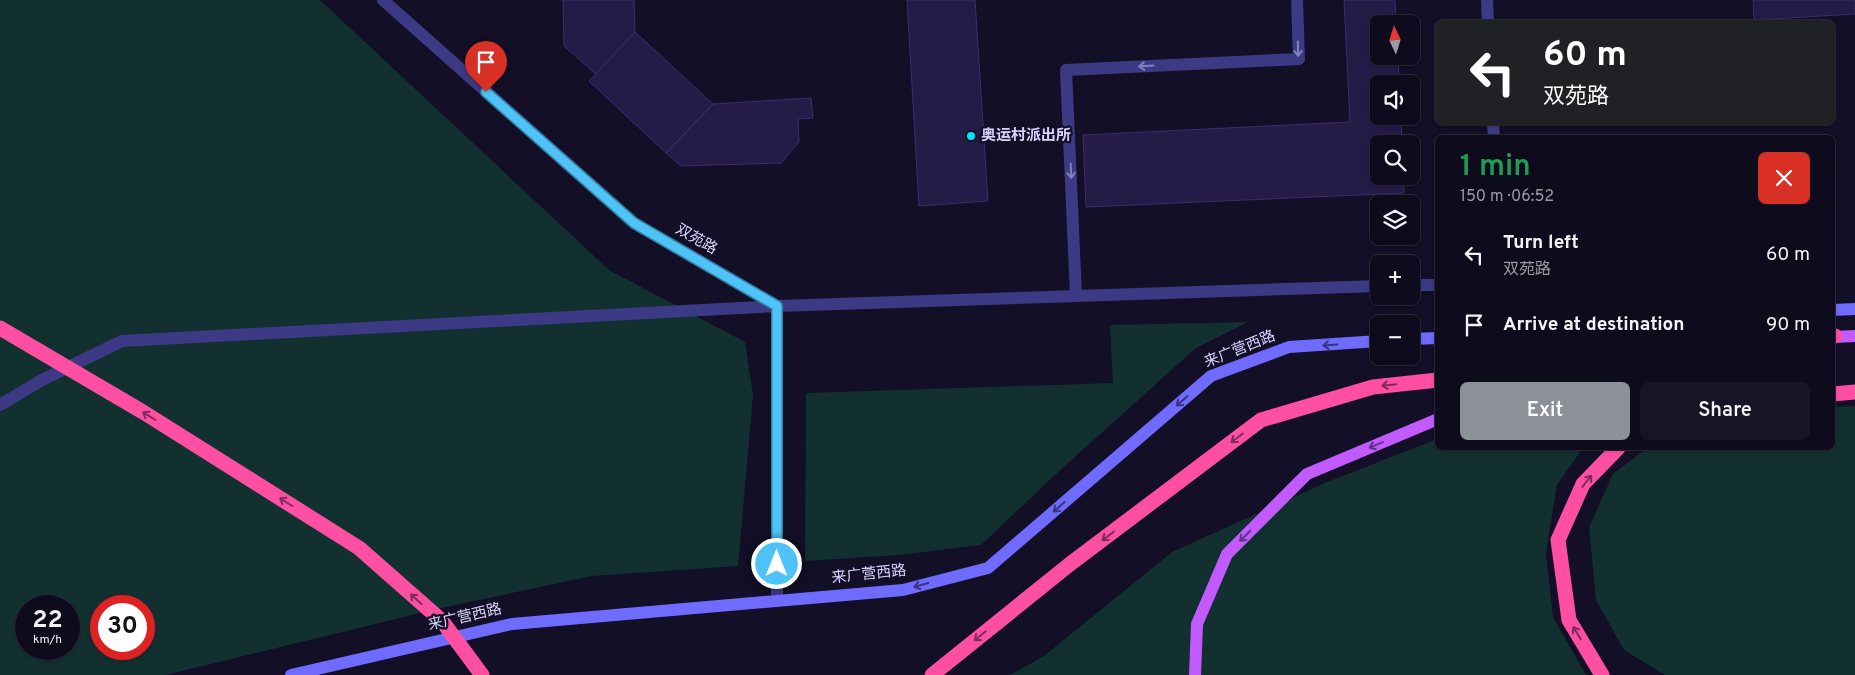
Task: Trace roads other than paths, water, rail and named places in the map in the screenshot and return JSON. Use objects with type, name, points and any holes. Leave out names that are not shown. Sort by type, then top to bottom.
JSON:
[{"type":"highway","points":[[0,328],[143,412],[359,548],[442,621],[482,675]]},
{"type":"highway","points":[[932,675],[1070,564],[1261,420],[1373,387],[1435,380]]},
{"type":"highway","points":[[1835,394],[1855,392]]},
{"type":"highway","points":[[1602,675],[1569,620],[1558,540],[1583,484],[1616,450]]},
{"type":"main road","points":[[1835,336],[1855,336]]},
{"type":"main road","points":[[1195,675],[1197,624],[1227,554],[1307,474],[1435,420]]},
{"type":"street","name":"双苑路","points":[[383,0],[634,223],[777,306]]},
{"type":"street","points":[[1076,296],[1066,70],[1298,59],[1297,0]]},
{"type":"street","points":[[1487,0],[1488,20]]},
{"type":"street","points":[[1420,285],[1435,285]]},
{"type":"street","points":[[0,405],[42,380],[122,341],[777,306],[1370,286]]},
{"type":"street","points":[[777,306],[777,601]]},
{"type":"street","points":[[1835,310],[1855,309]]},
{"type":"street","points":[[1420,339],[1435,338]]},
{"type":"street","name":"来广营西路","points":[[291,675],[512,624],[903,590],[988,568],[1211,376],[1289,347],[1370,342]]},
{"type":"place","name":"奥运村派出所","points":[[971,136]]}]
